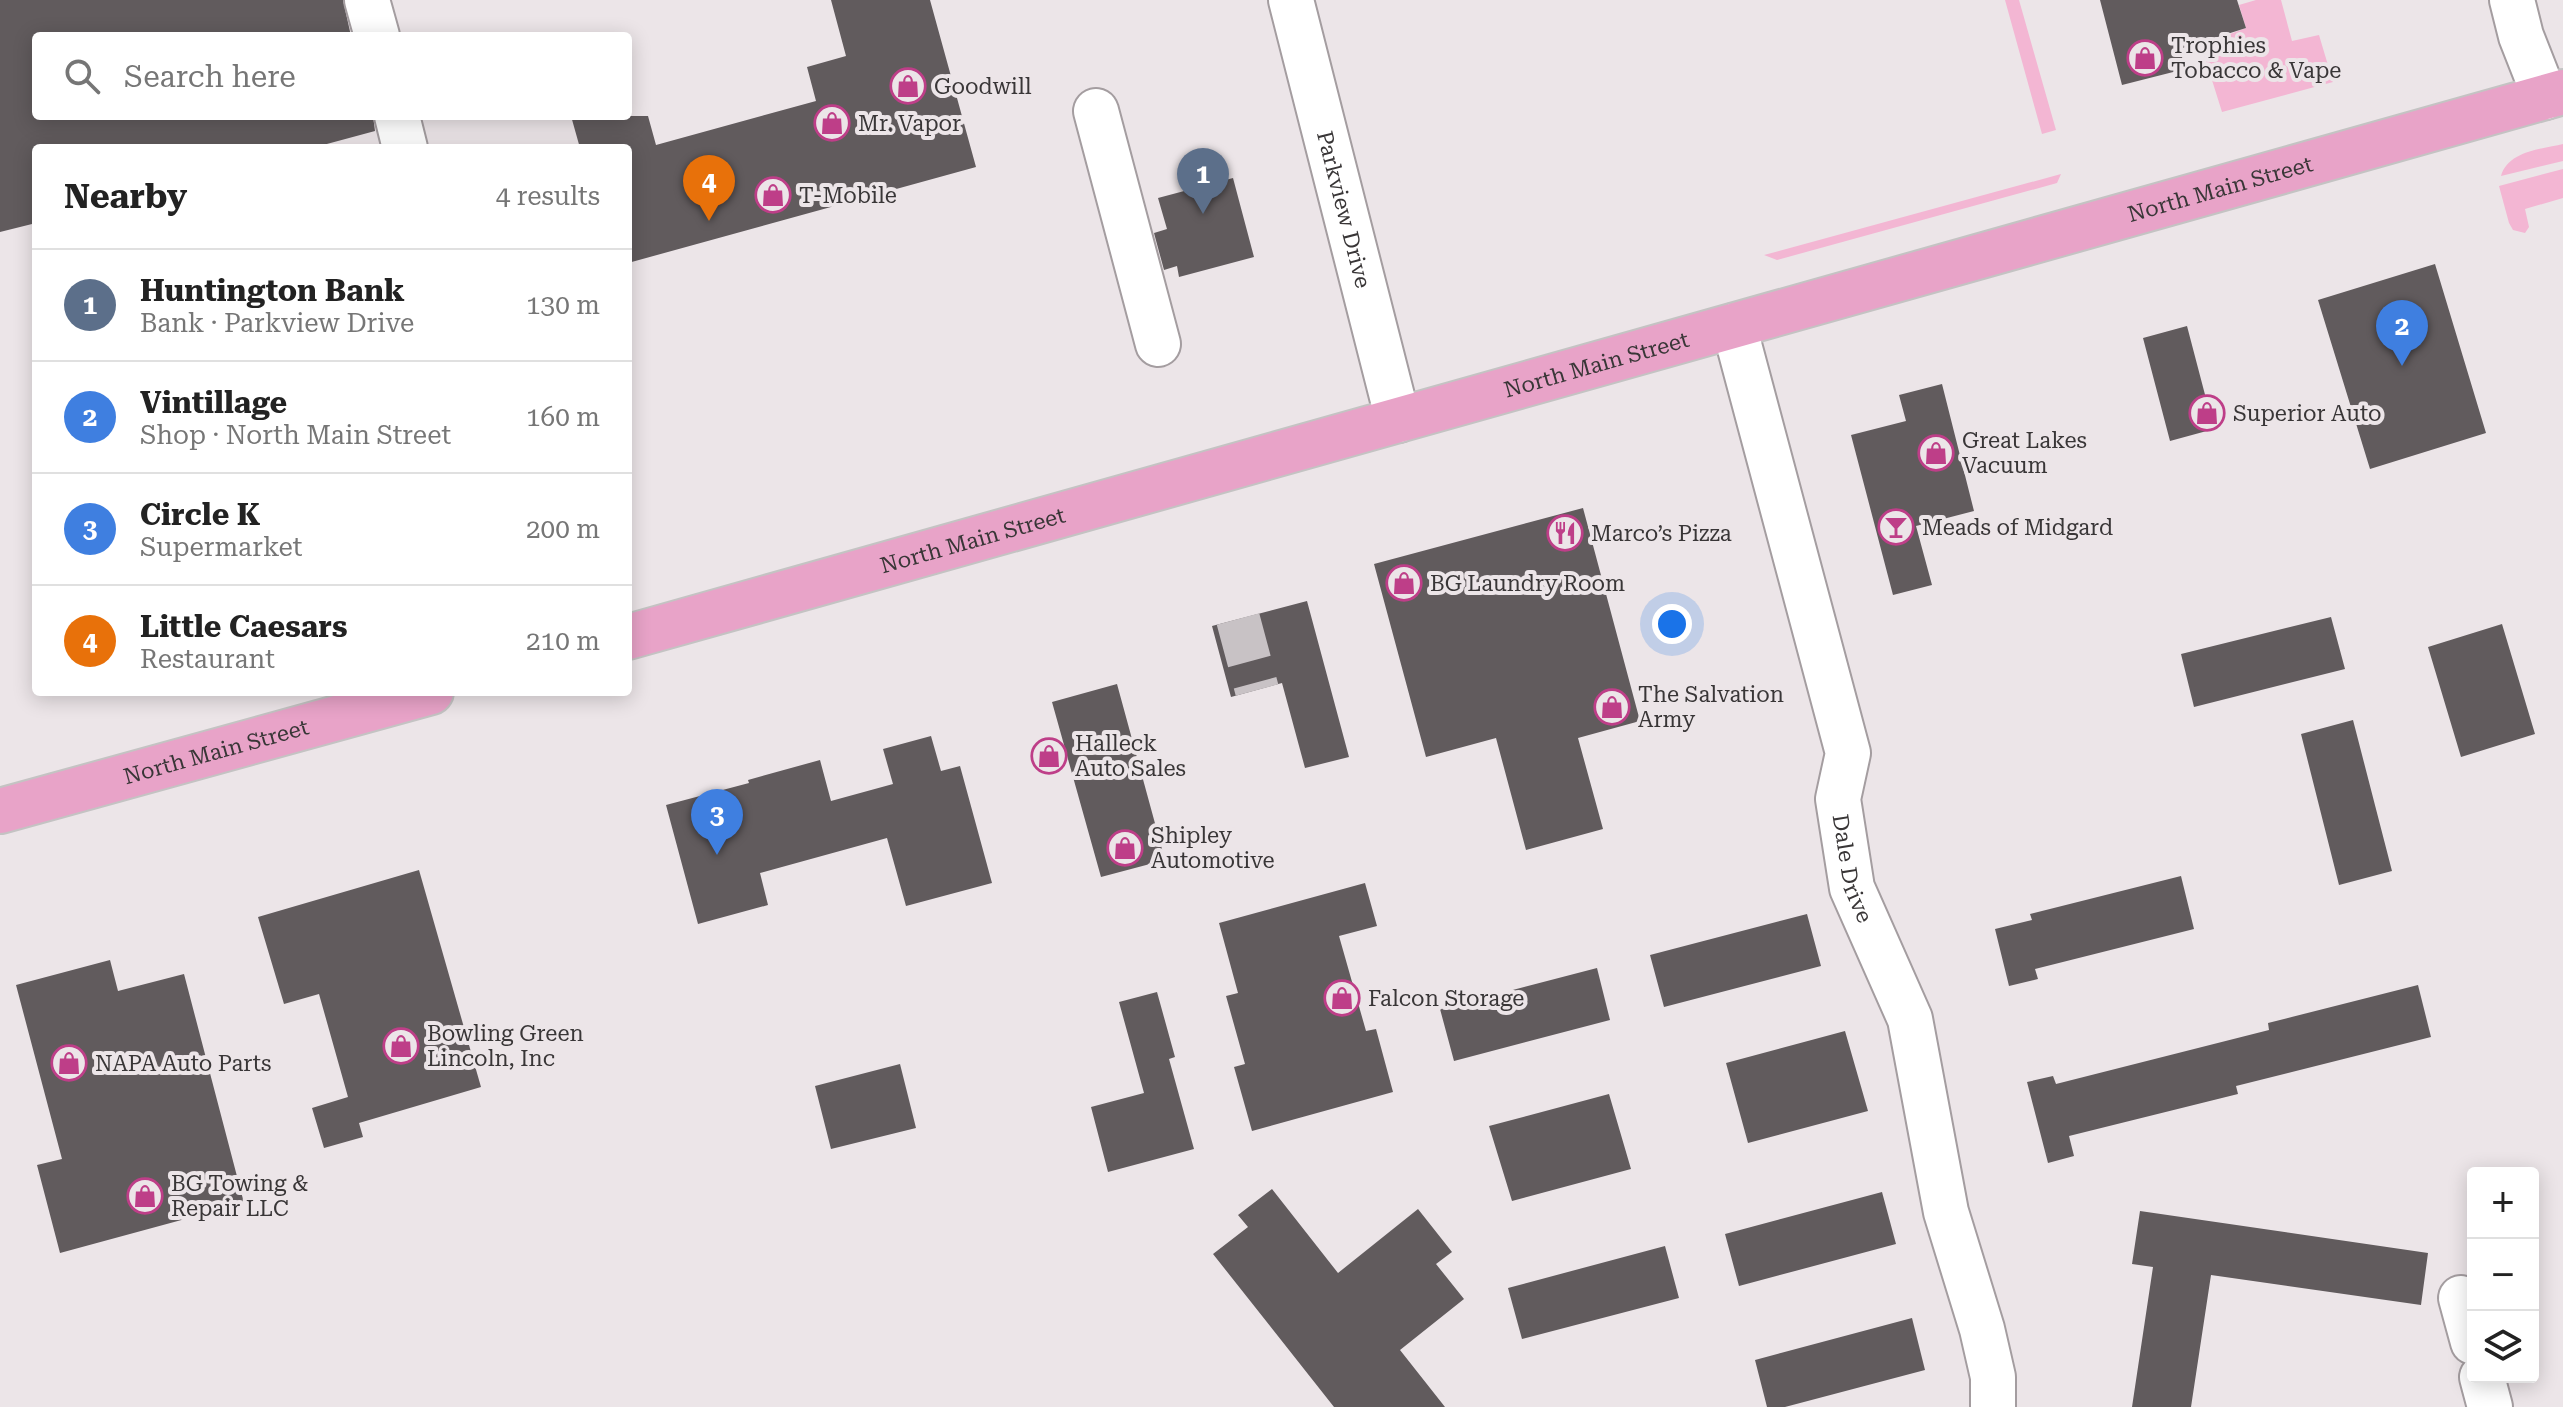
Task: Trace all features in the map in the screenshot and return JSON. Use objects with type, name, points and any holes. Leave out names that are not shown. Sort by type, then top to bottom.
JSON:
[{"type":"main road","name":"North Main Street","points":[[632,636],[2554,94]]},
{"type":"main road","name":"North Main Street","points":[[0,811],[417,696]]},
{"type":"street","points":[[367,0],[376,32]]},
{"type":"street","name":"Parkview Drive","points":[[1291,0],[1398,420]]},
{"type":"street","points":[[2512,0],[2521,36],[2554,94]]},
{"type":"street","points":[[1096,111],[1158,344]]},
{"type":"street","points":[[398,120],[404,144]]},
{"type":"street","name":"Dale Drive","points":[[1734,326],[1848,753],[1838,799],[1852,888],[1910,1019],[1946,1212],[1982,1329],[1993,1377],[1993,1407]]},
{"type":"street","points":[[2461,1298],[2467,1320]]},
{"type":"street","points":[[2484,1383],[2490,1407]]},
{"type":"shaded area","points":[[2005,0],[2019,0],[2056,130],[2042,134]]},
{"type":"shaded area","points":[[2256,0],[2281,0],[2292,41],[2319,35],[2333,82],[2222,112],[2201,45],[2246,28],[2239,5]]},
{"type":"shaded area","points":[[2563,144],[2563,161],[2501,176],[2518,156]]},
{"type":"shaded area","points":[[2563,169],[2563,198],[2525,209],[2529,227],[2525,233],[2513,230],[2499,186]]},
{"type":"shaded area","points":[[2061,174],[2057,183],[1777,260],[1764,255]]},
{"type":"building","points":[[0,0],[343,0],[350,32],[32,32],[32,120],[374,120],[375,131],[327,144],[32,144],[32,224],[0,232]]},
{"type":"building","points":[[831,0],[930,0],[976,167],[632,262],[632,144],[579,144],[572,120],[632,120],[632,116],[648,116],[656,145],[816,101],[807,67],[846,56]]},
{"type":"building","points":[[2100,0],[2237,0],[2246,28],[2180,49],[2185,69],[2122,85]]},
{"type":"building","points":[[1233,178],[1254,257],[1179,277],[1177,266],[1164,270],[1154,233],[1167,229],[1158,198]]},
{"type":"building","points":[[2435,264],[2486,433],[2370,469],[2318,300]]},
{"type":"building","points":[[2187,326],[2214,429],[2170,441],[2143,338]]},
{"type":"building","points":[[1942,384],[1974,511],[1916,526],[1932,585],[1893,595],[1851,435],[1906,421],[1899,395]]},
{"type":"building","points":[[1583,508],[1640,721],[1578,738],[1603,829],[1526,850],[1496,738],[1426,757],[1374,564]]},
{"type":"building","points":[[1307,601],[1349,757],[1305,768],[1282,683],[1231,697],[1212,626]]},
{"type":"building","points":[[2331,617],[2345,669],[2194,707],[2181,654]]},
{"type":"building","points":[[2502,624],[2535,734],[2461,757],[2428,647]]},
{"type":"building","points":[[1117,684],[1165,860],[1101,877],[1052,702]]},
{"type":"building","points":[[2353,720],[2392,871],[2339,885],[2301,734]]},
{"type":"building","points":[[931,736],[941,771],[960,766],[992,883],[906,906],[887,838],[760,873],[768,905],[698,924],[666,805],[820,760],[831,801],[893,784],[883,749]]},
{"type":"building","name":"Bowling Green Lincoln, Inc","points":[[419,870],[481,1087],[359,1123],[363,1137],[324,1148],[312,1108],[348,1097],[319,994],[284,1004],[258,917]]},
{"type":"building","points":[[2181,876],[2194,929],[2035,969],[2038,979],[2009,986],[1995,929],[2032,920],[2030,914]]},
{"type":"building","points":[[1365,883],[1377,926],[1339,936],[1366,1031],[1376,1029],[1393,1092],[1252,1131],[1234,1067],[1245,1064],[1226,996],[1238,993],[1219,923]]},
{"type":"building","points":[[1807,914],[1821,966],[1664,1007],[1650,955]]},
{"type":"building","points":[[110,960],[118,991],[184,974],[244,1203],[60,1253],[37,1165],[62,1159],[16,985]]},
{"type":"building","points":[[1597,968],[1610,1020],[1454,1061],[1440,1009]]},
{"type":"building","points":[[2418,985],[2431,1037],[2236,1086],[2238,1094],[2069,1136],[2074,1156],[2048,1163],[2027,1082],[2053,1076],[2056,1084],[2269,1030],[2268,1023]]},
{"type":"building","points":[[1157,992],[1175,1057],[1169,1059],[1194,1149],[1108,1172],[1091,1107],[1144,1093],[1119,1002]]},
{"type":"building","points":[[1845,1031],[1868,1111],[1748,1143],[1726,1063]]},
{"type":"building","points":[[900,1064],[916,1128],[831,1149],[815,1086]]},
{"type":"building","points":[[1609,1094],[1631,1169],[1512,1201],[1489,1126]]},
{"type":"building","points":[[1272,1189],[1338,1273],[1418,1209],[1452,1252],[1436,1264],[1464,1299],[1400,1350],[1445,1407],[1334,1407],[1213,1254],[1248,1227],[1238,1215]]},
{"type":"building","points":[[1882,1192],[1896,1244],[1739,1286],[1725,1234]]},
{"type":"building","points":[[2140,1211],[2428,1253],[2421,1305],[2211,1275],[2191,1407],[2132,1407],[2153,1267],[2132,1264]]},
{"type":"building","points":[[1665,1246],[1679,1298],[1522,1339],[1508,1288]]},
{"type":"building","points":[[1912,1318],[1925,1370],[1785,1407],[1767,1407],[1755,1360]]},
{"type":"tunnel","points":[[1238,619],[1257,690]]},
{"type":"place","name":"Trophies Tobacco & Vape","points":[[2145,58]]},
{"type":"place","name":"Goodwill","points":[[908,86]]},
{"type":"place","name":"Mr. Vapor","points":[[832,123]]},
{"type":"place","name":"T-Mobile","points":[[773,195]]},
{"type":"place","name":"Huntington Bank","points":[[1203,214]]},
{"type":"place","name":"Little Caesars","points":[[709,221]]},
{"type":"place","name":"Vintillage","points":[[2402,366]]},
{"type":"place","name":"Superior Auto","points":[[2207,413]]},
{"type":"place","name":"Great Lakes Vacuum","points":[[1936,453]]},
{"type":"place","name":"Meads of Midgard","points":[[1896,527]]},
{"type":"place","name":"Marco’s Pizza","points":[[1565,533]]},
{"type":"place","name":"BG Laundry Room","points":[[1404,583]]},
{"type":"place","name":"The Salvation Army","points":[[1612,707]]},
{"type":"place","name":"Halleck Auto Sales","points":[[1049,756]]},
{"type":"place","name":"Shipley Automotive","points":[[1125,848]]},
{"type":"place","name":"Circle K","points":[[717,855]]},
{"type":"place","name":"Falcon Storage","points":[[1342,998]]},
{"type":"place","name":"Bowling Green Lincoln, Inc","points":[[401,1046]]},
{"type":"place","name":"NAPA Auto Parts","points":[[69,1063]]},
{"type":"place","name":"BG Towing & Repair LLC","points":[[145,1196]]}]
